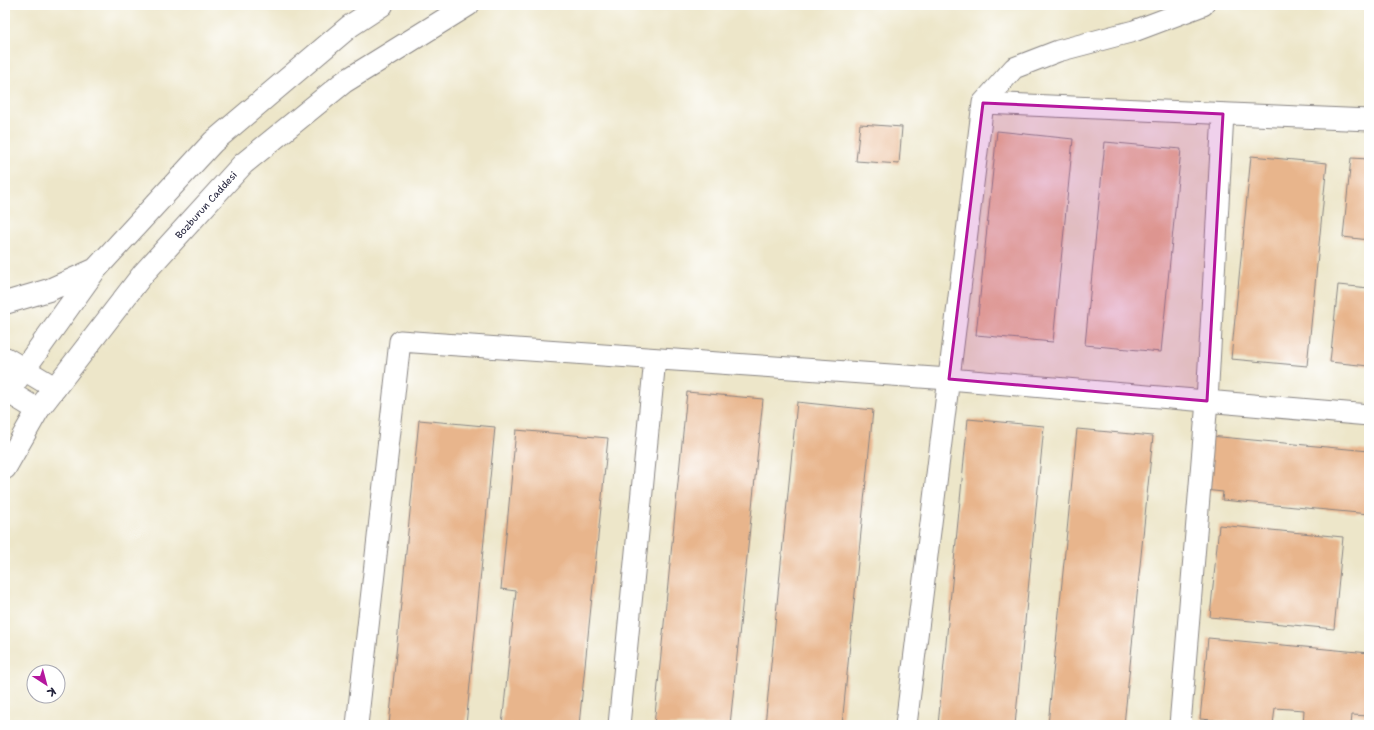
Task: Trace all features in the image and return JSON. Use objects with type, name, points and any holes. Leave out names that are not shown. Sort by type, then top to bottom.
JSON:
[{"type":"main road","points":[[38,410],[6,392],[14,363],[95,270],[213,142],[350,26],[382,5]]},
{"type":"main road","name":"Bozburun Caddesi","points":[[5,468],[38,410],[143,274],[243,164],[344,82],[468,5]]},
{"type":"main road","points":[[5,303],[49,290],[95,270]]},
{"type":"main road","points":[[14,363],[55,388]]},
{"type":"street","points":[[906,725],[983,103],[1014,68],[1058,51],[1134,31],[1203,5]]},
{"type":"street","points":[[983,103],[1369,120]]},
{"type":"street","points":[[1180,725],[1207,401],[1223,114]]},
{"type":"street","points":[[357,725],[400,341],[949,379],[1369,415]]},
{"type":"street","points":[[619,725],[655,359]]},
{"type":"highlighted area","points":[[983,103],[1223,114],[1207,401],[949,379]]},
{"type":"building","points":[[860,124],[902,127],[899,164],[856,161]]},
{"type":"building","points":[[997,131],[1073,139],[1053,342],[976,335]]},
{"type":"building","points":[[1105,142],[1181,149],[1161,352],[1085,345]]},
{"type":"building","points":[[1251,156],[1327,163],[1307,366],[1231,359]]},
{"type":"building","points":[[1351,158],[1369,159],[1369,240],[1343,237]]},
{"type":"building","points":[[1338,285],[1369,288],[1369,366],[1330,362]]},
{"type":"building","points":[[687,392],[763,399],[730,725],[654,725]]},
{"type":"building","points":[[797,402],[873,410],[842,725],[765,725]]},
{"type":"building","points":[[968,419],[1044,426],[1015,725],[938,725]]},
{"type":"building","points":[[419,420],[495,427],[466,725],[389,725]]},
{"type":"building","points":[[1077,429],[1153,436],[1124,725],[1048,725]]},
{"type":"building","points":[[516,430],[608,438],[579,725],[502,725],[516,591],[501,589]]},
{"type":"building","points":[[1210,436],[1369,451],[1369,514],[1222,500],[1223,492],[1205,490]]},
{"type":"building","points":[[1219,525],[1343,537],[1334,629],[1210,617]]},
{"type":"building","points":[[1208,638],[1369,653],[1369,716],[1352,715],[1351,725],[1303,725],[1304,710],[1275,708],[1273,725],[1200,719]]}]
